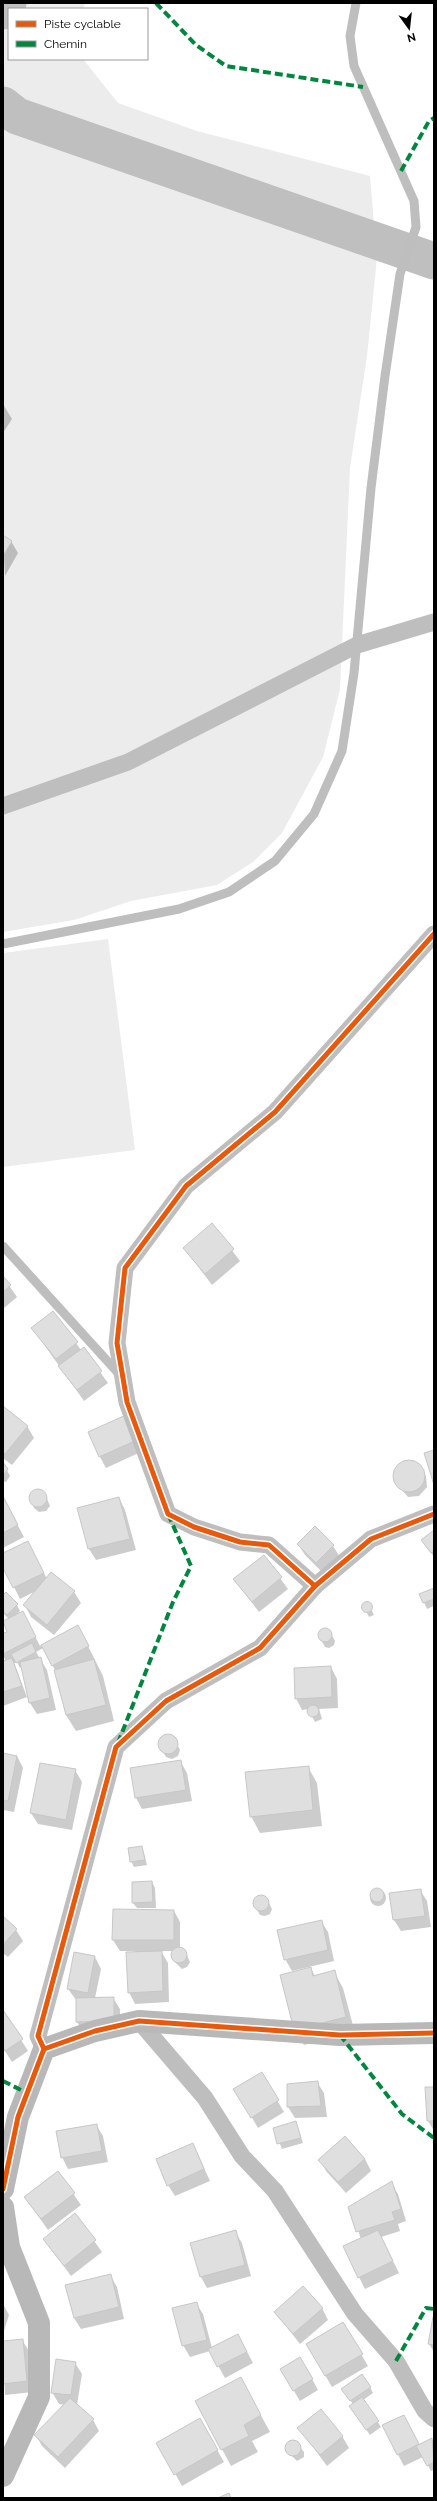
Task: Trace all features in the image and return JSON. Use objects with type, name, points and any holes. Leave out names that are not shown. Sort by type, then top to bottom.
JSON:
[{"type":"street","points":[[3,806],[128,762],[357,645],[434,622]]},
{"type":"street","points":[[315,1586],[269,1545],[240,1542],[194,1527],[168,1514],[127,1402],[117,1342],[124,1268],[186,1186],[275,1112],[434,934]]},
{"type":"street","points":[[3,2189],[18,2117],[44,2049],[38,2036],[116,1746],[166,1701],[260,1648],[315,1586],[371,1539],[434,1514]]},
{"type":"street","points":[[44,2049],[95,2031],[139,2021],[340,2034],[434,2033]]},
{"type":"street","points":[[139,2021],[205,2098],[242,2156],[275,2191],[355,2314],[396,2360],[424,2412],[434,2419]]},
{"type":"street","points":[[3,2206],[9,2247],[39,2323],[39,2397],[3,2476]]},
{"type":"lane","points":[[3,944],[178,909],[230,892],[275,861],[314,814],[342,751],[357,645],[371,488],[400,274],[416,227],[414,201],[354,66],[350,36],[356,3]]},
{"type":"lane","points":[[3,1246],[123,1378]]},
{"type":"shaded area","points":[[3,3],[85,3],[83,8],[8,8],[8,60],[84,60],[118,103],[197,131],[370,176],[377,258],[367,356],[350,468],[340,689],[323,757],[282,833],[253,862],[217,885],[131,901],[74,920],[3,932]]},
{"type":"shaded area","points":[[108,939],[135,1150],[3,1167],[3,953]]},
{"type":"building","points":[[3,535],[12,541],[3,556]]},
{"type":"building","points":[[212,1223],[234,1249],[205,1274],[183,1248]]},
{"type":"building","points":[[3,1276],[11,1285],[3,1292]]},
{"type":"building","points":[[53,1311],[78,1342],[56,1359],[31,1328]]},
{"type":"building","points":[[84,1347],[102,1371],[77,1390],[58,1366]]},
{"type":"building","points":[[3,1406],[28,1426],[5,1454],[3,1453]]},
{"type":"building","points":[[126,1415],[137,1440],[99,1457],[88,1432]]},
{"type":"building","points":[[434,1450],[434,1485],[424,1453]]},
{"type":"building","points":[[406,1460],[412,1460],[422,1467],[425,1476],[424,1482],[418,1489],[412,1492],[406,1492],[396,1485],[393,1479],[393,1473],[400,1463]]},
{"type":"building","points":[[3,1462],[8,1469],[3,1476]]},
{"type":"building","points":[[34,1489],[42,1489],[47,1494],[45,1505],[42,1507],[34,1507],[29,1502],[29,1494]]},
{"type":"building","points":[[3,1496],[18,1525],[3,1533]]},
{"type":"building","points":[[119,1497],[130,1539],[88,1549],[77,1508]]},
{"type":"building","points":[[315,1526],[334,1545],[316,1563],[297,1544]]},
{"type":"building","points":[[434,1530],[434,1551],[431,1553],[421,1540]]},
{"type":"building","points":[[28,1541],[44,1573],[13,1588],[3,1568],[3,1553]]},
{"type":"building","points":[[264,1555],[282,1577],[252,1602],[233,1579]]},
{"type":"building","points":[[51,1572],[75,1591],[47,1625],[23,1605]]},
{"type":"building","points":[[434,1588],[434,1599],[423,1603],[419,1594]]},
{"type":"building","points":[[6,1592],[18,1604],[7,1615],[3,1612],[3,1595]]},
{"type":"building","points":[[365,1602],[369,1602],[371,1603],[371,1611],[365,1612],[362,1609],[362,1605]]},
{"type":"building","points":[[23,1611],[36,1637],[3,1654],[3,1633],[7,1632],[3,1621]]},
{"type":"building","points":[[78,1625],[89,1646],[52,1666],[41,1645]]},
{"type":"building","points":[[322,1628],[328,1628],[332,1632],[332,1638],[328,1642],[322,1642],[318,1638],[318,1632]]},
{"type":"building","points":[[32,1643],[36,1652],[16,1663],[11,1654]]},
{"type":"building","points":[[41,1657],[50,1698],[29,1703],[20,1662]]},
{"type":"building","points":[[12,1658],[22,1686],[3,1692],[3,1661]]},
{"type":"building","points":[[94,1659],[106,1705],[66,1715],[54,1670]]},
{"type":"building","points":[[331,1666],[332,1697],[295,1699],[294,1668]]},
{"type":"building","points":[[315,1705],[318,1706],[318,1716],[311,1717],[308,1716],[307,1709],[308,1706]]},
{"type":"building","points":[[168,1734],[175,1737],[178,1744],[175,1751],[168,1754],[161,1751],[158,1744],[161,1737]]},
{"type":"building","points":[[3,1753],[17,1756],[8,1801],[3,1800]]},
{"type":"building","points":[[181,1760],[186,1790],[135,1798],[130,1768]]},
{"type":"building","points":[[40,1763],[76,1769],[66,1820],[30,1813]]},
{"type":"building","points":[[309,1766],[313,1810],[250,1817],[245,1772]]},
{"type":"building","points":[[142,1846],[145,1860],[130,1862],[128,1848]]},
{"type":"building","points":[[152,1881],[153,1902],[132,1903],[132,1882]]},
{"type":"building","points":[[374,1888],[380,1888],[384,1892],[384,1898],[380,1902],[374,1902],[370,1898],[370,1892]]},
{"type":"building","points":[[421,1889],[425,1916],[393,1920],[389,1893]]},
{"type":"building","points":[[261,1895],[267,1897],[269,1903],[267,1909],[261,1911],[255,1909],[253,1903],[255,1897]]},
{"type":"building","points":[[113,1909],[174,1910],[174,1940],[112,1940]]},
{"type":"building","points":[[3,1916],[17,1929],[3,1945]]},
{"type":"building","points":[[322,1920],[328,1950],[284,1960],[277,1930]]},
{"type":"building","points":[[176,1947],[182,1947],[187,1952],[185,1961],[182,1963],[176,1963],[171,1958],[171,1952]]},
{"type":"building","points":[[162,1951],[163,1991],[128,1993],[126,1952]]},
{"type":"building","points":[[74,1952],[95,1956],[88,1993],[67,1989]]},
{"type":"building","points":[[311,1967],[313,1976],[335,1970],[346,2017],[294,2030],[280,1975]]},
{"type":"building","points":[[114,1997],[114,2021],[76,2022],[76,1998]]},
{"type":"building","points":[[3,2010],[23,2039],[5,2051],[3,2048]]},
{"type":"building","points":[[262,2072],[279,2100],[251,2118],[233,2089]]},
{"type":"building","points":[[318,2081],[321,2106],[287,2107],[287,2084]]},
{"type":"building","points":[[425,2087],[434,2087],[434,2121],[427,2121]]},
{"type":"building","points":[[296,2121],[301,2138],[277,2144],[273,2128]]},
{"type":"building","points":[[97,2124],[102,2151],[61,2158],[56,2131]]},
{"type":"building","points":[[345,2136],[365,2159],[338,2182],[318,2160]]},
{"type":"building","points":[[193,2143],[204,2169],[167,2186],[156,2159]]},
{"type":"building","points":[[58,2171],[75,2193],[41,2219],[24,2197]]},
{"type":"building","points":[[392,2181],[401,2209],[392,2212],[395,2220],[356,2232],[348,2207]]},
{"type":"building","points":[[75,2213],[96,2240],[64,2266],[43,2239]]},
{"type":"building","points":[[236,2230],[245,2265],[200,2277],[190,2243]]},
{"type":"building","points":[[378,2230],[393,2261],[358,2278],[343,2246]]},
{"type":"building","points":[[111,2274],[119,2307],[74,2318],[65,2285]]},
{"type":"building","points":[[303,2286],[323,2308],[293,2334],[274,2312]]},
{"type":"building","points":[[197,2302],[207,2340],[182,2346],[172,2308]]},
{"type":"building","points":[[434,2317],[434,2345],[428,2344]]},
{"type":"building","points":[[343,2322],[363,2354],[325,2376],[306,2344]]},
{"type":"building","points":[[238,2334],[247,2352],[217,2367],[208,2349]]},
{"type":"building","points":[[23,2339],[27,2381],[3,2384],[3,2341]]},
{"type":"building","points":[[300,2357],[313,2379],[293,2391],[280,2369]]},
{"type":"building","points":[[56,2359],[76,2362],[71,2395],[51,2393]]},
{"type":"building","points":[[362,2374],[371,2387],[350,2401],[341,2389]]},
{"type":"building","points":[[241,2377],[261,2415],[244,2425],[249,2436],[221,2450],[195,2401]]},
{"type":"building","points":[[362,2397],[379,2421],[366,2430],[349,2406]]},
{"type":"building","points":[[70,2398],[94,2419],[58,2457],[34,2435]]},
{"type":"building","points":[[321,2409],[343,2436],[320,2455],[297,2428]]},
{"type":"building","points":[[404,2415],[419,2444],[397,2455],[382,2425]]},
{"type":"building","points":[[200,2418],[218,2450],[174,2475],[156,2443]]},
{"type":"building","points":[[432,2438],[434,2462],[427,2466],[416,2446]]},
{"type":"building","points":[[293,2440],[299,2442],[301,2448],[299,2454],[293,2456],[287,2454],[285,2448],[287,2442]]},
{"type":"building","points":[[229,2493],[231,2498],[218,2498]]},
{"type":"waterway","points":[[3,11],[8,3]]},
{"type":"waterway","points":[[3,105],[17,116],[434,261]]},
{"type":"marked path","points":[[156,3],[196,45],[226,66],[363,87]]},
{"type":"marked path","points":[[401,171],[429,121],[434,118]]},
{"type":"marked path","points":[[118,1743],[173,1602],[191,1566],[168,1514]]},
{"type":"marked path","points":[[340,2035],[402,2114],[434,2138]]},
{"type":"marked path","points":[[3,2081],[27,2093]]},
{"type":"marked path","points":[[396,2361],[426,2308],[434,2309]]},
{"type":"cycle path","points":[[315,1586],[269,1545],[240,1542],[194,1527],[168,1514],[127,1402],[117,1343],[125,1268],[186,1186],[275,1112],[434,934]]},
{"type":"cycle path","points":[[44,2049],[38,2036],[116,1747],[166,1701],[260,1648],[315,1586],[371,1539],[434,1514]]},
{"type":"cycle path","points":[[3,2189],[18,2117],[44,2049],[95,2031],[139,2021],[340,2035],[434,2033]]}]
